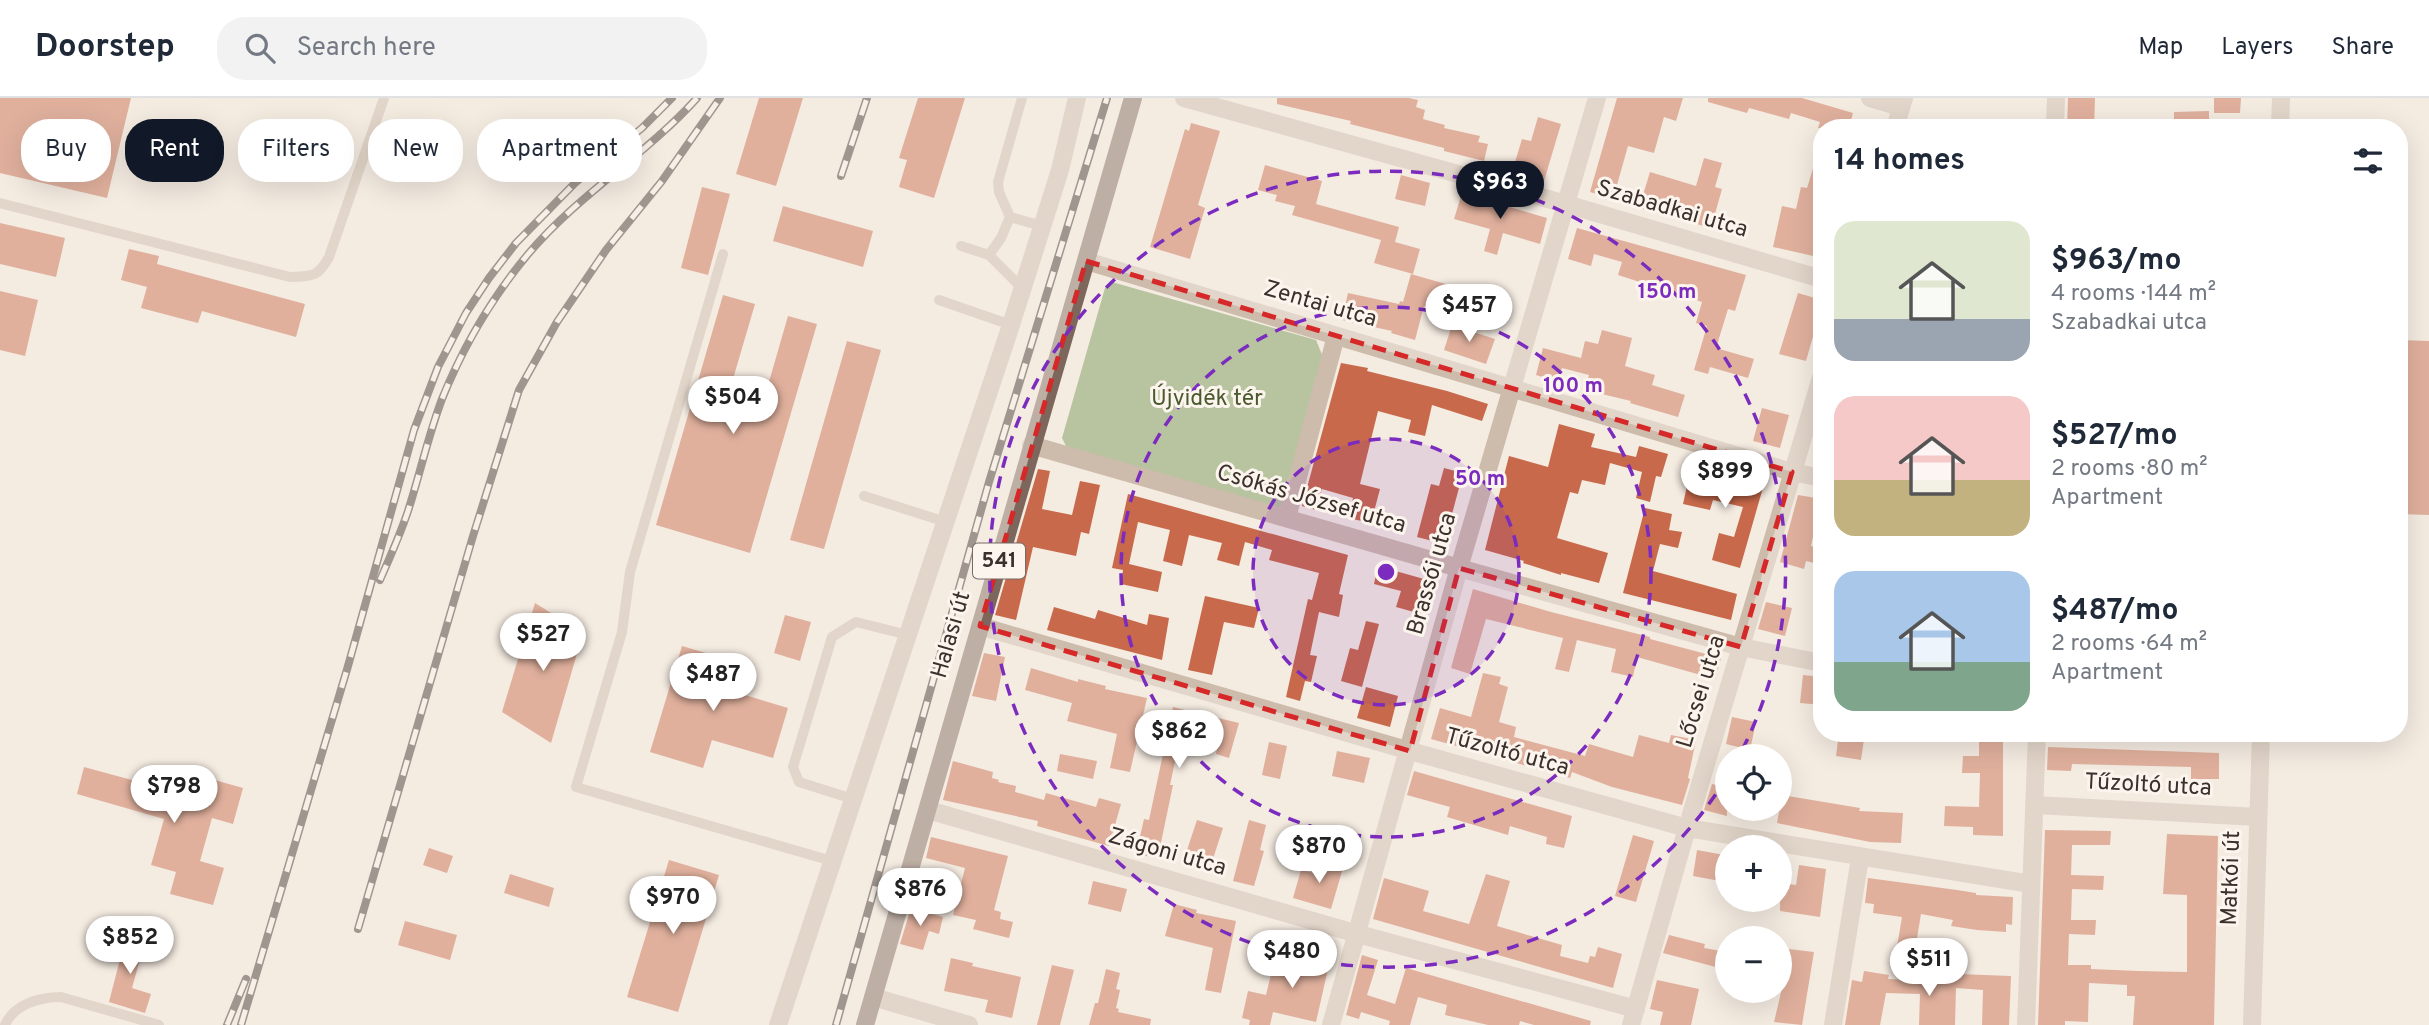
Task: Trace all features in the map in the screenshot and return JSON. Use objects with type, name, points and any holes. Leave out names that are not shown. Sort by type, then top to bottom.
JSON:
[{"type":"main road","name":"Halasi út","points":[[865,1025],[1133,98]]},
{"type":"street","points":[[778,1025],[1023,289],[1060,170],[1077,98]]},
{"type":"street","name":"Szabadkai utca","points":[[1184,98],[1566,204],[1813,276]]},
{"type":"street","name":"Brassói utca","points":[[1332,1025],[1459,568],[1597,98]]},
{"type":"street","points":[[1870,98],[1902,103]]},
{"type":"street","points":[[2055,119],[2056,98]]},
{"type":"street","points":[[2280,119],[2281,98]]},
{"type":"street","name":"Zentai utca","points":[[1086,261],[1813,476]]},
{"type":"street","points":[[1287,518],[1336,335]]},
{"type":"street","name":"Lőcsei utca","points":[[1633,1017],[1813,403]]},
{"type":"street","name":"Csókás József utca","points":[[1031,445],[1741,647],[1813,661]]},
{"type":"street","name":"Tűzoltó utca","points":[[980,626],[1687,828],[2031,884]]},
{"type":"street","points":[[2026,1025],[2037,742]]},
{"type":"street","name":"Matkói út","points":[[2252,1025],[2261,742]]},
{"type":"street","name":"Tűzoltó utca","points":[[2035,805],[2258,817]]},
{"type":"street","name":"Zágoni utca","points":[[928,810],[1358,934],[1633,1017]]},
{"type":"street","points":[[1833,1025],[1860,858]]},
{"type":"street","points":[[873,997],[968,1025]]},
{"type":"lane","points":[[0,203],[290,277],[310,276],[321,272],[329,257],[384,98]]},
{"type":"lane","points":[[1010,217],[998,183],[1022,98]]},
{"type":"lane","points":[[1010,217],[1042,226]]},
{"type":"lane","points":[[989,255],[1010,217]]},
{"type":"lane","points":[[961,246],[989,255],[1023,289]]},
{"type":"lane","points":[[723,254],[630,572],[622,632],[576,787],[832,861]]},
{"type":"lane","points":[[939,300],[1011,325]]},
{"type":"lane","points":[[864,496],[946,522]]},
{"type":"lane","points":[[853,799],[799,782],[793,767],[832,637],[856,622],[908,635]]},
{"type":"lane","points":[[5,1025],[20,1007],[44,997],[61,997],[159,1025]]},
{"type":"highlighted area","points":[[1086,261],[1792,472],[1741,647],[1459,568],[1410,751],[980,626]]},
{"type":"green space","name":"Újvidék tér","points":[[1112,282],[1316,340],[1323,357],[1285,503],[1277,510],[1067,448],[1062,438],[1105,288]]},
{"type":"building","points":[[0,98],[131,98],[111,181],[111,119],[21,119],[21,178],[0,173]]},
{"type":"building","points":[[759,98],[803,98],[776,186],[736,174]]},
{"type":"building","points":[[918,98],[965,98],[934,198],[899,187],[907,160],[899,158]]},
{"type":"building","points":[[1277,98],[1418,100],[1416,107],[1425,110],[1423,119],[1445,125],[1444,128],[1480,136],[1478,142],[1488,144],[1484,161],[1350,124],[1351,121],[1277,104]]},
{"type":"building","points":[[1617,98],[1683,98],[1676,121],[1664,117],[1654,153],[1628,146],[1613,199],[1590,192]]},
{"type":"building","points":[[1708,98],[1802,98],[1853,113],[1851,119],[1813,120],[1791,113],[1789,119],[1749,108],[1747,113],[1708,102]]},
{"type":"building","points":[[2068,98],[2095,98],[2094,119],[2067,119]]},
{"type":"building","points":[[2214,98],[2241,98],[2240,113],[2214,113]]},
{"type":"building","points":[[2209,111],[2209,119],[2174,119],[2174,112]]},
{"type":"building","points":[[1538,117],[1561,124],[1544,181],[1512,172],[1522,139],[1531,141]]},
{"type":"building","points":[[1191,123],[1220,131],[1198,205],[1205,208],[1190,259],[1150,247],[1185,129],[1189,131]]},
{"type":"building","points":[[1704,158],[1722,163],[1715,187],[1722,189],[1711,228],[1639,208],[1650,172],[1696,186]]},
{"type":"building","points":[[1265,165],[1322,181],[1316,204],[1399,227],[1395,242],[1420,249],[1413,274],[1374,263],[1381,240],[1292,215],[1295,206],[1275,201],[1277,195],[1258,190]]},
{"type":"building","points":[[1813,168],[1813,256],[1773,247],[1782,206],[1796,209],[1801,187],[1807,188]]},
{"type":"building","points":[[1401,175],[1430,183],[1425,206],[1395,199]]},
{"type":"building","points":[[39,182],[111,182],[107,198]]},
{"type":"building","points":[[702,187],[730,194],[708,275],[681,268]]},
{"type":"building","points":[[1462,193],[1547,218],[1540,244],[1503,233],[1497,255],[1484,251],[1490,229],[1454,219]]},
{"type":"building","points":[[783,206],[873,231],[863,267],[773,241]]},
{"type":"building","points":[[0,223],[65,238],[56,277],[0,264]]},
{"type":"building","points":[[1577,228],[1746,275],[1735,311],[1728,309],[1716,348],[1754,359],[1748,378],[1710,367],[1708,374],[1694,370],[1707,326],[1696,323],[1702,302],[1618,275],[1622,262],[1594,254],[1591,266],[1568,259]]},
{"type":"building","points":[[129,249],[159,256],[157,264],[305,304],[296,337],[202,311],[198,323],[141,308],[147,287],[121,280]]},
{"type":"building","points":[[1411,274],[1470,291],[1461,318],[1424,306],[1415,340],[1391,333],[1392,331],[1342,320],[1348,293],[1399,304],[1400,301],[1403,302]]},
{"type":"building","points":[[0,291],[38,300],[25,356],[0,350]]},
{"type":"building","points":[[1798,293],[1813,297],[1813,336],[1806,361],[1779,354]]},
{"type":"building","points":[[723,295],[755,304],[728,396],[762,406],[788,316],[817,324],[750,553],[656,525]]},
{"type":"building","points":[[1452,325],[1495,339],[1486,364],[1444,350]]},
{"type":"building","points":[[1602,330],[1632,338],[1625,366],[1655,375],[1652,385],[1685,395],[1678,417],[1630,403],[1631,401],[1585,390],[1589,375],[1562,368],[1558,382],[1536,375],[1543,348],[1581,358],[1585,341],[1598,344]]},
{"type":"building","points":[[2408,340],[2429,341],[2429,515],[2408,514]]},
{"type":"building","points":[[847,341],[881,350],[824,549],[790,540]]},
{"type":"building","points":[[1341,363],[1368,368],[1367,371],[1488,404],[1482,421],[1432,405],[1425,436],[1408,432],[1411,420],[1378,411],[1360,484],[1380,489],[1371,523],[1348,518],[1353,498],[1322,489],[1316,510],[1302,506]]},
{"type":"building","points":[[1762,408],[1789,415],[1780,448],[1753,441]]},
{"type":"building","points":[[1559,424],[1595,434],[1591,447],[1636,457],[1639,446],[1668,454],[1661,477],[1656,476],[1650,502],[1636,498],[1642,472],[1610,463],[1605,485],[1582,480],[1578,494],[1570,492],[1557,538],[1608,553],[1599,583],[1561,575],[1485,550],[1509,456],[1548,467]]},
{"type":"building","points":[[1692,464],[1720,470],[1716,485],[1742,492],[1746,479],[1764,484],[1740,568],[1712,560],[1719,533],[1734,537],[1743,507],[1713,500],[1710,510],[1683,504]]},
{"type":"building","points":[[1444,468],[1463,473],[1444,544],[1417,537],[1431,484],[1439,486]]},
{"type":"building","points":[[1038,469],[1050,471],[1042,509],[1072,515],[1080,481],[1100,485],[1089,534],[1081,532],[1076,556],[1033,547],[1016,620],[995,615]]},
{"type":"building","points":[[1128,494],[1348,555],[1339,594],[1343,595],[1339,617],[1319,612],[1310,655],[1317,656],[1311,682],[1305,681],[1300,701],[1286,697],[1308,599],[1312,600],[1319,573],[1269,560],[1272,550],[1245,542],[1239,566],[1217,560],[1222,543],[1189,535],[1182,566],[1163,561],[1170,530],[1138,522],[1129,564],[1162,572],[1158,592],[1121,584],[1123,570],[1112,568]]},
{"type":"building","points":[[1798,495],[1813,498],[1813,563],[1806,561],[1804,569],[1780,562]]},
{"type":"building","points":[[1645,508],[1672,514],[1669,530],[1682,532],[1678,548],[1660,544],[1653,571],[1737,594],[1731,620],[1623,593]]},
{"type":"building","points":[[1378,566],[1431,581],[1421,614],[1396,607],[1401,591],[1374,584]]},
{"type":"building","points":[[1473,589],[1721,658],[1715,679],[1637,657],[1633,677],[1611,672],[1616,649],[1577,640],[1569,672],[1555,669],[1563,638],[1486,619],[1470,674],[1451,668]]},
{"type":"building","points":[[1205,596],[1259,608],[1254,628],[1224,622],[1212,675],[1188,670]]},
{"type":"building","points":[[1766,602],[1792,608],[1785,636],[1758,629]]},
{"type":"building","points":[[535,603],[583,633],[551,743],[502,712]]},
{"type":"building","points":[[1054,607],[1095,619],[1098,610],[1147,625],[1149,614],[1169,618],[1162,660],[1047,630]]},
{"type":"building","points":[[785,615],[811,622],[800,661],[774,653]]},
{"type":"building","points":[[1366,621],[1379,624],[1362,687],[1341,681],[1350,648],[1358,650]]},
{"type":"building","points":[[682,646],[733,661],[725,689],[788,708],[773,758],[712,740],[703,768],[650,752]]},
{"type":"building","points":[[984,653],[1005,657],[996,701],[972,696]]},
{"type":"building","points":[[1031,668],[1147,698],[1130,772],[1110,768],[1117,734],[1067,721],[1072,703],[1025,690]]},
{"type":"building","points":[[1483,673],[1501,677],[1499,684],[1508,687],[1499,722],[1516,727],[1514,737],[1585,756],[1589,744],[1633,757],[1639,735],[1669,743],[1671,735],[1696,740],[1688,778],[1690,779],[1682,805],[1612,787],[1572,772],[1570,778],[1431,739],[1440,708],[1471,717]]},
{"type":"building","points":[[1803,675],[1813,676],[1813,704],[1800,703]]},
{"type":"building","points":[[1366,687],[1398,696],[1390,727],[1357,718]]},
{"type":"building","points":[[1173,707],[1239,723],[1229,758],[1216,754],[1220,734],[1192,729],[1190,740],[1180,738],[1158,857],[1136,854],[1144,819],[1149,820]]},
{"type":"building","points":[[1732,717],[1756,722],[1751,744],[1726,744]]},
{"type":"building","points":[[1269,742],[1287,746],[1280,779],[1262,775]]},
{"type":"building","points":[[1838,742],[1864,742],[1861,760],[1836,756]]},
{"type":"building","points":[[1979,742],[2003,742],[2003,836],[1973,835],[1973,827],[1944,826],[1945,806],[1979,807],[1980,773],[1962,773],[1963,756],[1979,756]]},
{"type":"building","points":[[2048,747],[2219,753],[2219,779],[2191,779],[2191,767],[2072,764],[2071,771],[2047,770]]},
{"type":"building","points":[[1337,751],[1370,758],[1364,783],[1332,776]]},
{"type":"building","points":[[1060,754],[1097,761],[1093,779],[1057,771]]},
{"type":"building","points":[[953,761],[993,772],[992,778],[999,780],[998,782],[1016,786],[1015,792],[1044,800],[1046,793],[1096,807],[1099,798],[1121,804],[1109,846],[1037,826],[1038,821],[943,800]]},
{"type":"building","points":[[84,767],[198,798],[204,777],[243,788],[233,824],[212,818],[200,861],[224,868],[213,905],[170,894],[176,872],[151,865],[164,819],[77,794]]},
{"type":"building","points":[[1414,771],[1572,816],[1564,848],[1546,844],[1547,837],[1510,826],[1508,835],[1447,817],[1450,807],[1407,795]]},
{"type":"building","points":[[1712,784],[1715,785],[1715,813],[1704,810]]},
{"type":"building","points":[[1792,797],[1860,808],[1859,811],[1903,813],[1901,843],[1870,842],[1777,823],[1792,821]]},
{"type":"building","points":[[1197,820],[1223,828],[1209,871],[1183,862]]},
{"type":"building","points":[[1249,820],[1266,825],[1260,850],[1264,851],[1254,886],[1233,881]]},
{"type":"building","points":[[2045,830],[2111,831],[2110,845],[2072,845],[2071,875],[2104,876],[2103,890],[2072,889],[2071,920],[2096,920],[2095,935],[2069,934],[2068,965],[2138,971],[2187,972],[2187,895],[2163,894],[2167,834],[2218,836],[2214,1025],[2133,1025],[2135,996],[2127,996],[2127,985],[2089,983],[2088,1022],[2065,1021],[2065,1025],[2038,1025]]},
{"type":"building","points":[[1633,835],[1654,841],[1636,902],[1615,896]]},
{"type":"building","points":[[931,837],[1008,856],[994,910],[1001,912],[1000,919],[1013,922],[1009,938],[973,929],[976,920],[953,915],[965,868],[926,858]]},
{"type":"building","points":[[429,848],[453,856],[447,873],[423,865]]},
{"type":"building","points":[[1697,850],[1715,853],[1715,880],[1693,876]]},
{"type":"building","points":[[669,860],[719,875],[678,1012],[627,997]]},
{"type":"building","points":[[1317,860],[1343,868],[1331,909],[1293,898],[1301,870],[1314,873]]},
{"type":"building","points":[[1799,865],[1826,869],[1820,917],[1787,912],[1792,912],[1792,884],[1796,885]]},
{"type":"building","points":[[510,874],[554,888],[549,907],[504,893]]},
{"type":"building","points":[[1486,874],[1510,881],[1497,926],[1562,945],[1560,956],[1588,963],[1590,956],[1595,957],[1598,947],[1622,954],[1613,988],[1373,919],[1384,878],[1429,891],[1423,911],[1469,924]]},
{"type":"building","points":[[1868,878],[1976,895],[2013,897],[2012,925],[2006,924],[2006,932],[1977,930],[1951,926],[1953,920],[1921,914],[1915,950],[1897,947],[1902,917],[1873,913],[1874,904],[1865,903]]},
{"type":"building","points":[[1093,881],[1127,889],[1121,912],[1088,904]]},
{"type":"building","points":[[1174,904],[1197,910],[1196,913],[1236,921],[1221,993],[1205,990],[1213,948],[1165,936]]},
{"type":"building","points":[[911,908],[943,917],[939,934],[929,931],[923,950],[900,944]]},
{"type":"building","points":[[405,921],[457,935],[450,960],[398,945]]},
{"type":"building","points":[[127,932],[146,937],[132,988],[151,994],[145,1013],[109,1002]]},
{"type":"building","points":[[1669,935],[1705,944],[1704,948],[1715,950],[1715,967],[1663,953]]},
{"type":"building","points":[[1311,942],[1333,947],[1316,1022],[1273,1012],[1270,1025],[1249,1025],[1250,1020],[1242,1018],[1248,991],[1266,995],[1272,970],[1277,971],[1279,961],[1306,967]]},
{"type":"building","points":[[1792,949],[1814,952],[1802,1025],[1774,1022],[1778,1003],[1792,1003]]},
{"type":"building","points":[[1362,955],[1378,960],[1367,995],[1395,1004],[1406,968],[1591,1021],[1590,1025],[1534,1025],[1520,1021],[1519,1025],[1488,1025],[1445,1015],[1447,1005],[1418,997],[1410,1025],[1389,1025],[1390,1021],[1361,1012],[1359,1019],[1346,1015]]},
{"type":"building","points":[[951,958],[973,963],[972,966],[1021,977],[1012,1018],[985,1012],[988,1000],[944,991]]},
{"type":"building","points":[[1052,965],[1074,970],[1060,1025],[1037,1025]]},
{"type":"building","points":[[1106,969],[1120,973],[1116,989],[1120,990],[1116,1008],[1119,1009],[1118,1012],[1151,1019],[1150,1025],[1089,1025],[1095,1003],[1098,1003]]},
{"type":"building","points":[[1864,971],[1889,975],[1888,979],[1932,981],[1932,973],[2011,976],[2009,1025],[1982,1025],[1983,990],[1956,988],[1955,1025],[1919,1025],[1920,994],[1886,993],[1880,1025],[1845,1025],[1852,980],[1862,982]]},
{"type":"building","points":[[1657,980],[1699,989],[1691,1025],[1660,1025],[1663,1012],[1650,1009]]},
{"type":"railway","points":[[241,1025],[348,666],[414,430],[438,367],[466,313],[516,243],[575,183],[642,128],[672,98]]},
{"type":"railway","points":[[380,580],[408,511],[442,399],[459,360],[491,304],[516,269],[548,232],[656,138],[697,98]]},
{"type":"railway","points":[[358,929],[473,536],[519,390],[557,322],[606,250],[662,181],[720,98]]},
{"type":"railway","points":[[841,176],[867,98]]},
{"type":"railway","points":[[836,1025],[989,482],[1107,98]]},
{"type":"railway","points":[[227,1025],[246,979]]}]
